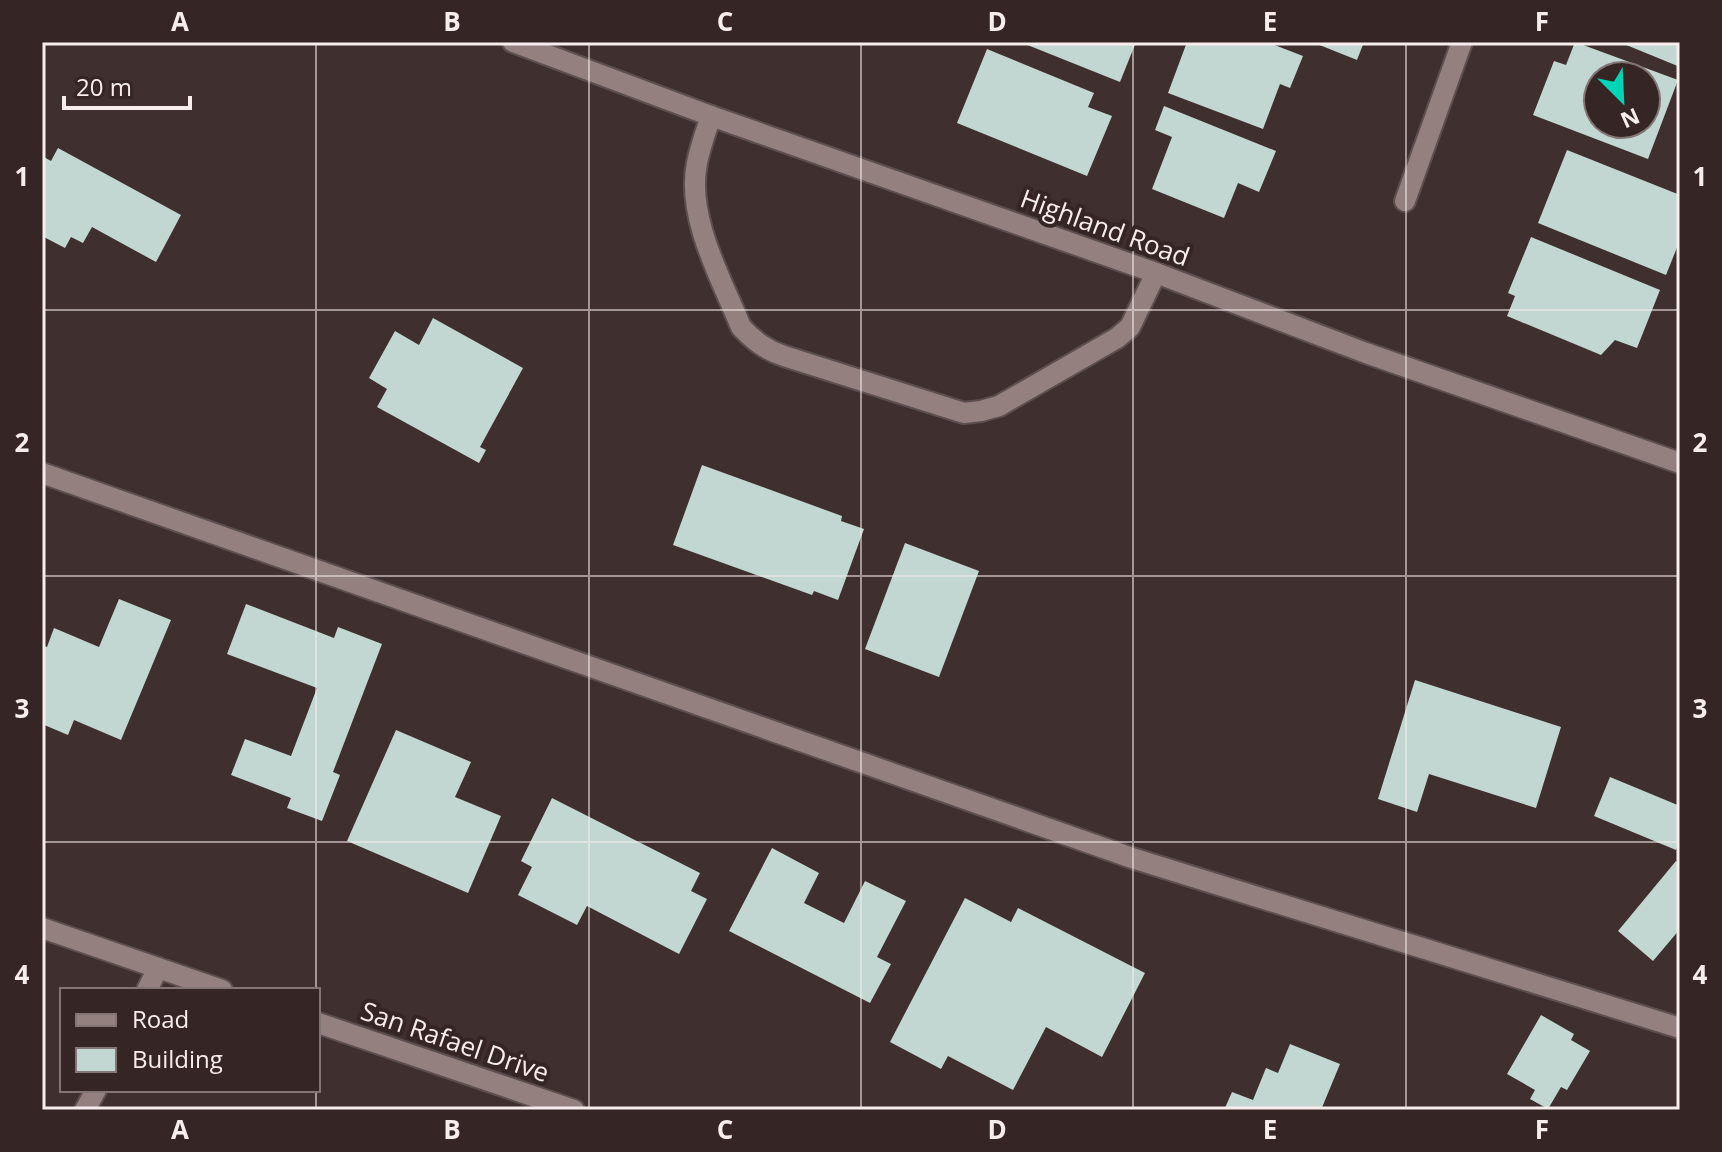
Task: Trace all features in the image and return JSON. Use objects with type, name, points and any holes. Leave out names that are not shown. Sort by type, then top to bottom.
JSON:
[{"type":"street","name":"Highland Road","points":[[513,42],[711,116],[1156,273],[1366,353],[1680,463]]},
{"type":"street","points":[[1405,201],[1462,42]]},
{"type":"street","points":[[711,116],[697,163],[695,184],[701,229],[741,327],[767,350],[784,356],[964,413],[981,411],[999,406],[1117,338],[1130,327],[1156,273]]},
{"type":"street","points":[[42,473],[1132,858],[1680,1028]]},
{"type":"street","points":[[42,928],[216,988]]},
{"type":"street","points":[[148,988],[158,968]]},
{"type":"street","name":"San Rafael Drive","points":[[320,1024],[574,1110]]},
{"type":"street","points":[[85,1110],[95,1092]]},
{"type":"building","points":[[1020,42],[1136,42],[1120,82]]},
{"type":"building","points":[[1187,42],[1267,42],[1303,56],[1290,88],[1280,84],[1263,129],[1168,93]]},
{"type":"building","points":[[1312,42],[1364,42],[1357,60]]},
{"type":"building","points":[[1575,42],[1624,60],[1582,60],[1582,134],[1533,115],[1554,61],[1566,65]]},
{"type":"building","points":[[1619,42],[1680,42],[1680,67]]},
{"type":"building","points":[[987,49],[1094,93],[1088,107],[1112,116],[1087,176],[957,123]]},
{"type":"building","points":[[1662,74],[1678,80],[1662,122]]},
{"type":"building","points":[[1164,106],[1276,151],[1259,192],[1238,183],[1224,218],[1152,189],[1172,137],[1155,130]]},
{"type":"building","points":[[1598,140],[1655,140],[1648,159]]},
{"type":"building","points":[[58,148],[181,215],[156,262],[92,227],[83,243],[71,237],[65,248],[42,236],[42,156],[51,161]]},
{"type":"building","points":[[1567,150],[1680,195],[1680,240],[1666,275],[1538,223]]},
{"type":"building","points":[[1531,237],[1660,290],[1637,348],[1615,340],[1601,355],[1507,316],[1515,296],[1508,293]]},
{"type":"building","points":[[433,318],[523,368],[480,447],[486,450],[479,463],[377,407],[387,389],[369,378],[395,331],[419,345]]},
{"type":"building","points":[[702,465],[842,516],[841,521],[864,529],[838,600],[814,591],[812,595],[673,545]]},
{"type":"building","points":[[905,543],[979,571],[939,677],[865,649]]},
{"type":"building","points":[[119,599],[171,620],[121,740],[74,720],[68,735],[42,724],[42,645],[47,647],[54,628],[99,647]]},
{"type":"building","points":[[246,604],[334,638],[338,627],[382,644],[333,772],[340,775],[322,821],[287,808],[291,798],[231,775],[245,739],[291,756],[317,688],[227,654]]},
{"type":"building","points":[[1415,680],[1561,727],[1536,808],[1429,774],[1417,812],[1378,799]]},
{"type":"building","points":[[396,730],[471,762],[455,797],[501,816],[468,893],[347,841]]},
{"type":"building","points":[[1610,777],[1680,806],[1680,841],[1676,850],[1594,816]]},
{"type":"building","points":[[552,798],[700,873],[691,891],[707,899],[679,954],[587,906],[577,925],[518,895],[532,867],[521,861]]},
{"type":"building","points":[[772,848],[819,873],[804,903],[844,923],[865,881],[906,901],[877,957],[891,964],[870,1003],[729,931]]},
{"type":"building","points":[[1676,861],[1680,864],[1680,929],[1653,961],[1618,931]]},
{"type":"building","points":[[965,898],[1011,922],[1018,908],[1145,973],[1102,1057],[1046,1027],[1013,1090],[948,1056],[941,1069],[890,1042]]},
{"type":"building","points":[[1541,1015],[1574,1034],[1571,1040],[1590,1051],[1567,1090],[1561,1087],[1548,1109],[1530,1099],[1535,1090],[1507,1074]]},
{"type":"building","points":[[1290,1044],[1340,1064],[1321,1110],[1224,1110],[1232,1092],[1253,1100],[1266,1068],[1278,1073]]}]
